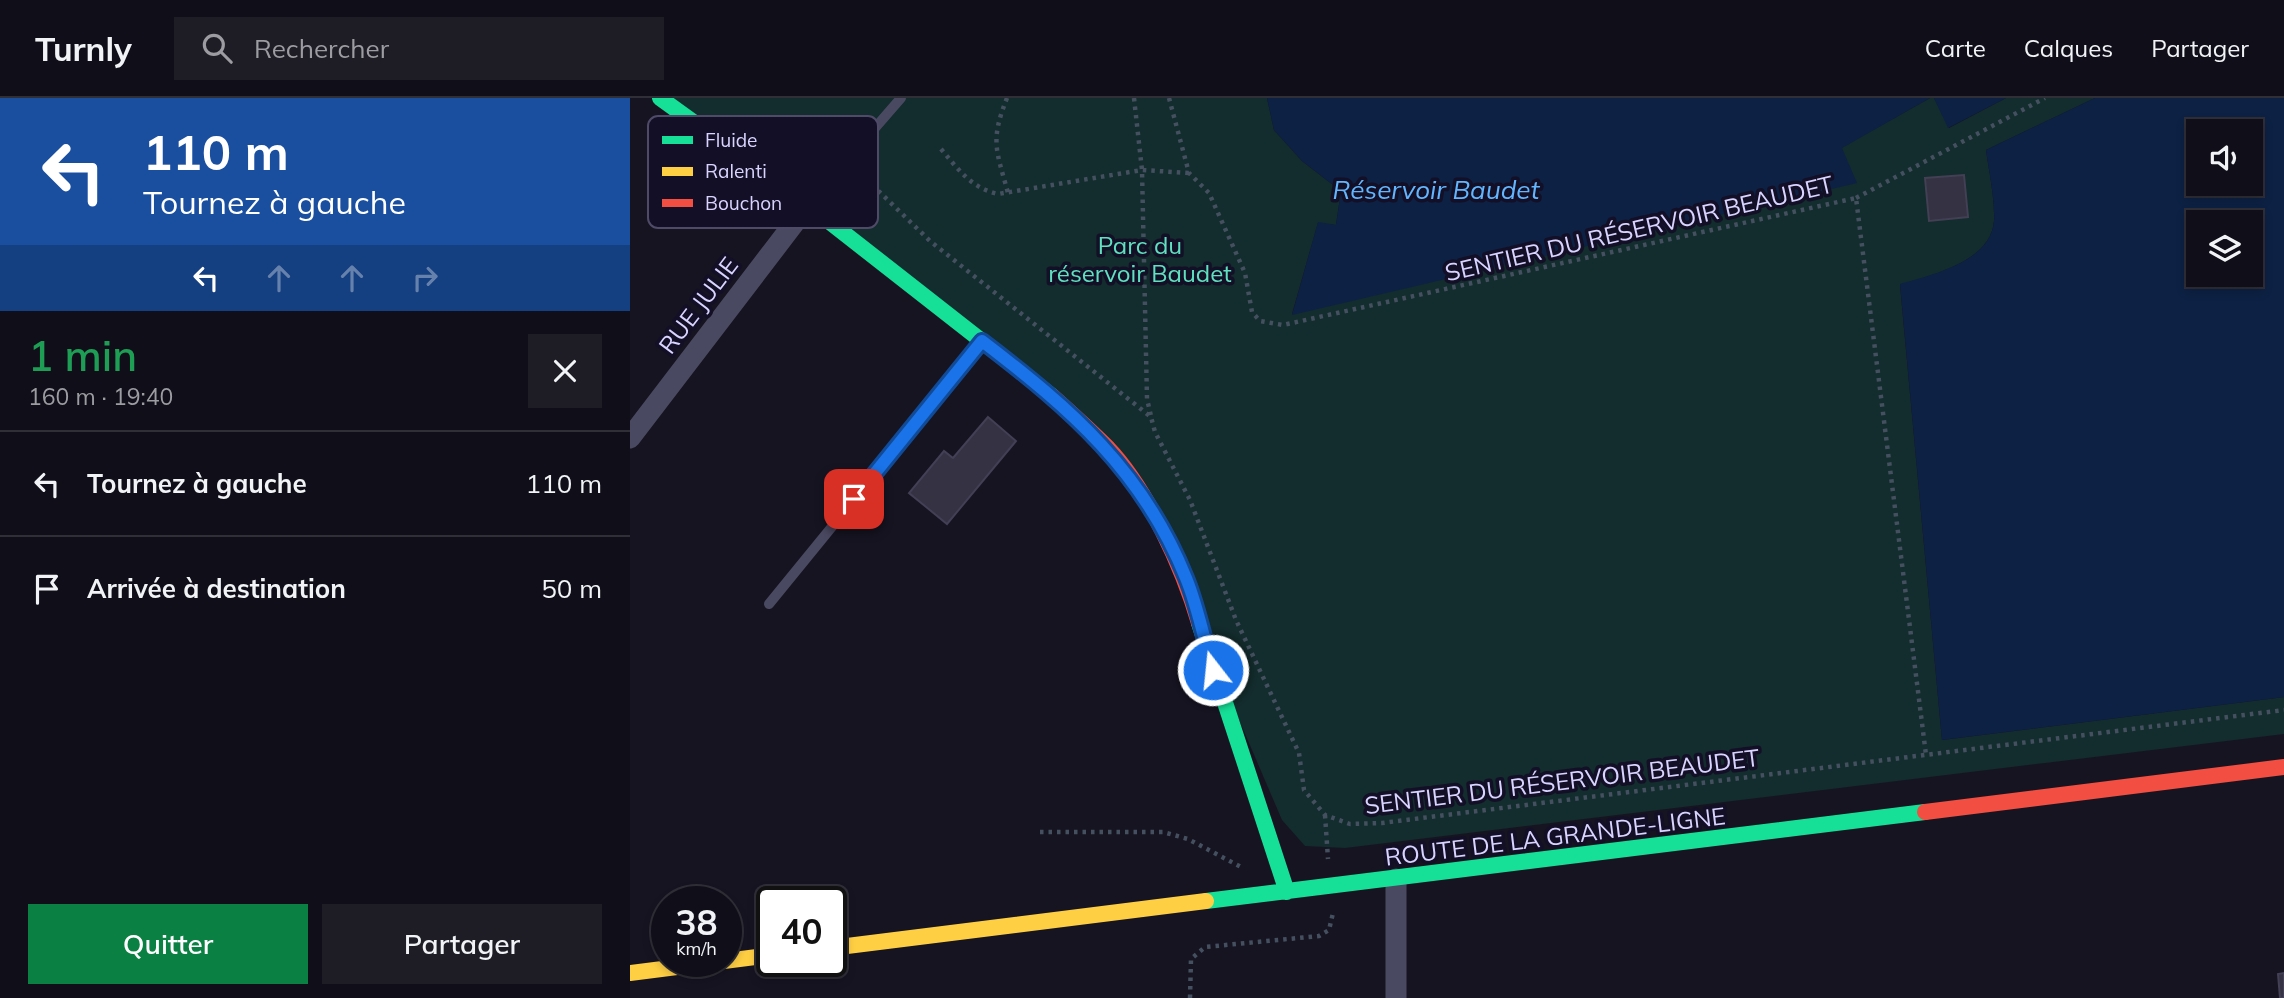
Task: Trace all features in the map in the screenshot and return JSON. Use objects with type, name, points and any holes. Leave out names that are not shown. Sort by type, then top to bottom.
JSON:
[{"type":"main road","points":[[663,99],[686,116]]},
{"type":"main road","points":[[837,228],[1041,386],[1109,449],[1162,531],[1186,578],[1213,670],[1287,892]]},
{"type":"main road","name":"ROUTE DE LA GRANDE-LIGNE","points":[[847,946],[2284,767]]},
{"type":"main road","points":[[630,973],[756,957]]},
{"type":"street","name":"RUE JULIE","points":[[630,438],[790,228]]},
{"type":"street","points":[[1396,879],[1396,998]]},
{"type":"lane","points":[[878,124],[901,98]]},
{"type":"lane","points":[[769,604],[982,341]]},
{"type":"path","points":[[1007,98],[995,128],[995,149],[1008,192]]},
{"type":"path","name":"SENTIER DU RÉSERVOIR BEAUDET","points":[[1133,98],[1142,170],[1147,400],[1154,432],[1190,500],[1236,620],[1299,753],[1304,790],[1325,815],[1350,824],[1382,822],[2284,709]]},
{"type":"path","name":"SENTIER DU RÉSERVOIR BEAUDET","points":[[1169,98],[1189,173],[1209,193],[1245,273],[1252,312],[1260,321],[1283,326],[1856,198],[2045,98]]},
{"type":"path","points":[[941,149],[970,182],[982,191],[998,194],[1142,170],[1189,173]]},
{"type":"path","points":[[878,191],[921,233],[1151,417]]},
{"type":"path","name":"SENTIER DU RÉSERVOIR BEAUDET","points":[[1856,198],[1926,755]]},
{"type":"path","points":[[1040,832],[1163,832],[1188,839],[1243,869]]},
{"type":"green space","name":"Parc du réservoir Baudet","points":[[660,98],[1267,98],[1274,130],[1302,161],[1341,191],[1336,225],[1318,223],[1292,314],[1856,182],[1841,148],[1930,98],[1934,98],[1949,128],[2006,98],[2095,98],[1986,150],[1994,212],[1990,235],[1982,247],[1958,265],[1900,285],[1942,740],[2284,697],[2284,734],[1345,848],[1305,846],[1282,820],[1147,505],[1109,449],[826,228],[878,228],[878,116],[683,116]]},
{"type":"water","name":"Réservoir Baudet","points":[[1267,98],[1930,98],[1842,148],[1857,183],[1292,315],[1318,222],[1336,225],[1341,191],[1302,161],[1274,130]]},
{"type":"water","points":[[1934,98],[2006,98],[1948,128]]},
{"type":"water","points":[[2095,98],[2284,98],[2284,697],[1942,740],[1900,284],[1958,265],[1982,247],[1990,235],[1994,221],[1986,150]]},
{"type":"building","points":[[1964,175],[1968,217],[1929,221],[1925,178]]},
{"type":"building","points":[[988,417],[1016,441],[947,524],[909,493],[944,451],[953,458]]},
{"type":"building","points":[[2284,973],[2284,998],[2280,998],[2278,974]]},
{"type":"traffic: fast","points":[[660,98],[685,116]]},
{"type":"traffic: fast","points":[[837,228],[1052,396]]},
{"type":"traffic: fast","points":[[1199,623],[1287,892]]},
{"type":"traffic: fast","points":[[1206,901],[1925,812]]},
{"type":"traffic: slow","points":[[847,946],[1206,901]]},
{"type":"traffic: slow","points":[[630,973],[756,957]]},
{"type":"traffic: jam","points":[[1052,396],[1108,448],[1136,485],[1162,530],[1184,578],[1199,623]]},
{"type":"traffic: jam","points":[[1925,812],[2284,767]]},
{"type":"route","points":[[854,499],[982,341],[1077,417],[1109,449],[1138,490],[1186,578],[1213,670]]}]
